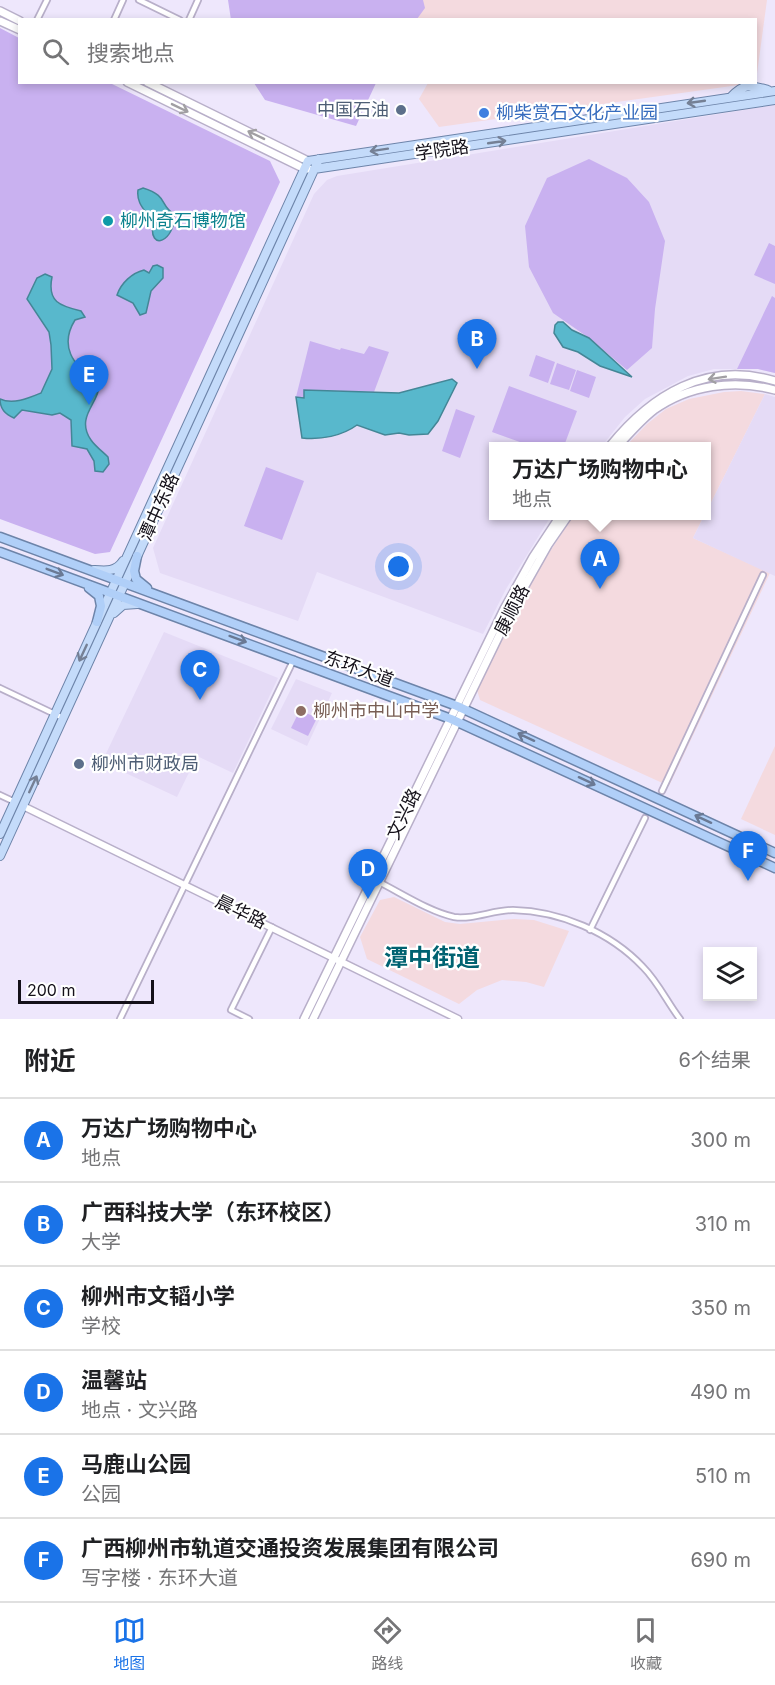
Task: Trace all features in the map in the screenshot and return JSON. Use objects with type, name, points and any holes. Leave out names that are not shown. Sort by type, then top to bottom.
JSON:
[{"type":"highway","name":"东环大道","points":[[0,537],[460,707],[775,853]]},
{"type":"highway","name":"东环大道","points":[[0,552],[454,720],[775,868]]},
{"type":"highway","points":[[133,554],[136,579],[158,595]]},
{"type":"highway","points":[[79,581],[99,596],[97,622]]},
{"type":"main road","points":[[0,11],[18,20]]},
{"type":"main road","points":[[0,21],[18,29]]},
{"type":"main road","name":"学院路","points":[[131,84],[305,169],[775,100]]},
{"type":"main road","points":[[158,85],[308,161]]},
{"type":"main road","name":"学院路","points":[[308,161],[773,91]]},
{"type":"main road","name":"潭中东路","points":[[133,554],[319,159]]},
{"type":"main road","name":"潭中东路","points":[[0,834],[110,593],[121,581],[308,161]]},
{"type":"main road","points":[[614,442],[633,419],[676,388],[733,375],[775,381]]},
{"type":"main road","points":[[623,442],[654,411],[690,391],[732,384],[750,384],[775,390]]},
{"type":"main road","name":"康顺路","points":[[460,707],[520,580],[558,520]]},
{"type":"main road","name":"康顺路","points":[[460,707],[535,567],[565,520]]},
{"type":"main road","points":[[87,569],[114,570],[133,554]]},
{"type":"main road","name":"潭中东路","points":[[0,856],[120,597],[121,581]]},
{"type":"main road","points":[[107,625],[123,605],[145,605]]},
{"type":"main road","name":"文兴路","points":[[304,1019],[379,882],[460,707]]},
{"type":"main road","name":"文兴路","points":[[313,1019],[338,959],[454,720]]},
{"type":"street","points":[[38,18],[47,0]]},
{"type":"street","points":[[115,18],[123,0]]},
{"type":"street","points":[[139,0],[176,18]]},
{"type":"street","points":[[190,18],[198,0]]},
{"type":"street","points":[[662,791],[763,575]]},
{"type":"street","points":[[120,1019],[294,659]]},
{"type":"street","points":[[0,688],[63,718]]},
{"type":"street","points":[[0,795],[23,806]]},
{"type":"street","name":"晨华路","points":[[23,806],[454,1018]]},
{"type":"street","points":[[590,930],[645,818]]},
{"type":"street","points":[[379,882],[455,917],[470,917],[510,910],[531,911],[549,913],[590,930],[628,952],[645,968],[680,1019]]},
{"type":"street","points":[[249,1019],[231,1010],[272,927]]},
{"type":"shaded area","points":[[228,0],[423,0],[425,8],[418,18],[231,18]]},
{"type":"shaded area","points":[[423,0],[767,0],[757,74],[757,18],[417,18]]},
{"type":"shaded area","points":[[0,28],[18,37],[18,84],[112,84],[270,161],[280,182],[110,552],[95,554],[0,519]]},
{"type":"shaded area","points":[[255,84],[376,84],[356,126],[265,100]]},
{"type":"shaded area","name":"柳柴赏石文化产业园","points":[[427,84],[746,84],[439,127],[419,99]]},
{"type":"shaded area","points":[[775,105],[775,373],[758,369],[714,369],[688,376],[645,399],[625,417],[605,442],[489,442],[489,520],[549,520],[506,589],[483,634],[317,572],[298,621],[160,573],[153,548],[314,194],[327,180],[337,176]]},
{"type":"shaded area","points":[[589,159],[627,178],[649,202],[665,241],[652,348],[627,370],[589,338],[553,313],[529,267],[525,226],[547,178]]},
{"type":"shaded area","points":[[769,243],[775,246],[775,284],[754,275]]},
{"type":"shaded area","points":[[772,296],[775,298],[775,373],[758,369],[737,369]]},
{"type":"shaded area","points":[[310,341],[364,354],[369,346],[389,352],[374,392],[304,390],[304,398],[296,397]]},
{"type":"shaded area","points":[[536,355],[555,362],[548,383],[529,376]]},
{"type":"shaded area","points":[[557,363],[576,370],[569,390],[550,384]]},
{"type":"shaded area","points":[[577,370],[596,377],[589,398],[570,391]]},
{"type":"shaded area","points":[[509,386],[577,411],[565,442],[520,442],[492,432]]},
{"type":"shaded area","points":[[741,391],[765,394],[711,503],[711,442],[630,442],[666,409],[689,399]]},
{"type":"shaded area","points":[[765,394],[775,397],[775,576],[693,538],[702,520],[711,520],[711,503]]},
{"type":"shaded area","points":[[456,409],[475,416],[460,458],[442,451]]},
{"type":"shaded area","points":[[266,467],[304,481],[282,540],[244,526]]},
{"type":"shaded area","points":[[570,520],[702,520],[693,538],[770,573],[669,786],[480,700],[477,690],[534,576]]},
{"type":"shaded area","points":[[164,632],[278,678],[233,773],[197,756],[177,797],[102,762]]},
{"type":"shaded area","name":"柳州市中山中学","points":[[296,679],[332,693],[307,746],[271,729]]},
{"type":"shaded area","points":[[300,710],[317,718],[308,736],[291,728]]},
{"type":"shaded area","points":[[775,746],[775,835],[741,819]]},
{"type":"shaded area","points":[[394,897],[445,922],[460,924],[514,919],[534,920],[569,931],[544,987],[526,982],[502,980],[477,990],[459,1004],[367,959],[360,937],[380,900]]},
{"type":"water","points":[[143,188],[157,194],[169,211],[174,214],[171,231],[162,240],[154,238],[153,223],[139,200],[138,190]]},
{"type":"water","points":[[153,266],[163,268],[163,278],[151,291],[146,313],[140,315],[133,303],[117,295],[121,286],[131,276],[144,270],[149,273]]},
{"type":"water","points":[[45,274],[52,277],[53,297],[61,305],[81,311],[85,317],[75,320],[68,338],[75,361],[80,367],[97,376],[98,392],[86,417],[86,424],[91,440],[108,457],[109,464],[103,472],[95,471],[94,461],[87,449],[72,446],[71,420],[60,413],[52,415],[22,410],[14,418],[1,406],[0,399],[16,401],[41,393],[52,369],[49,332],[27,299],[37,278]]},
{"type":"water","points":[[558,322],[563,322],[572,330],[589,338],[632,377],[600,366],[578,352],[563,347],[554,333]]},
{"type":"water","points":[[452,379],[457,383],[438,421],[428,434],[385,435],[357,425],[331,436],[302,438],[296,397],[304,398],[304,390],[399,393]]},
{"type":"place","name":"中国石油","points":[[401,110]]},
{"type":"place","name":"柳柴赏石文化产业园","points":[[484,113]]},
{"type":"place","name":"柳州奇石博物馆","points":[[108,221]]},
{"type":"place","name":"广西科技大学（东环校区）","points":[[477,369]]},
{"type":"place","name":"马鹿山公园","points":[[89,405]]},
{"type":"place","name":"万达广场购物中心","points":[[600,589]]},
{"type":"place","name":"柳州市文韬小学","points":[[200,700]]},
{"type":"place","name":"柳州市中山中学","points":[[301,711]]},
{"type":"place","name":"柳州市财政局","points":[[79,764]]},
{"type":"place","name":"广西柳州市轨道交通投资发展集团有限公司","points":[[748,881]]},
{"type":"place","name":"温馨站","points":[[368,899]]},
{"type":"district","name":"潭中街道","points":[[432,958]]}]
